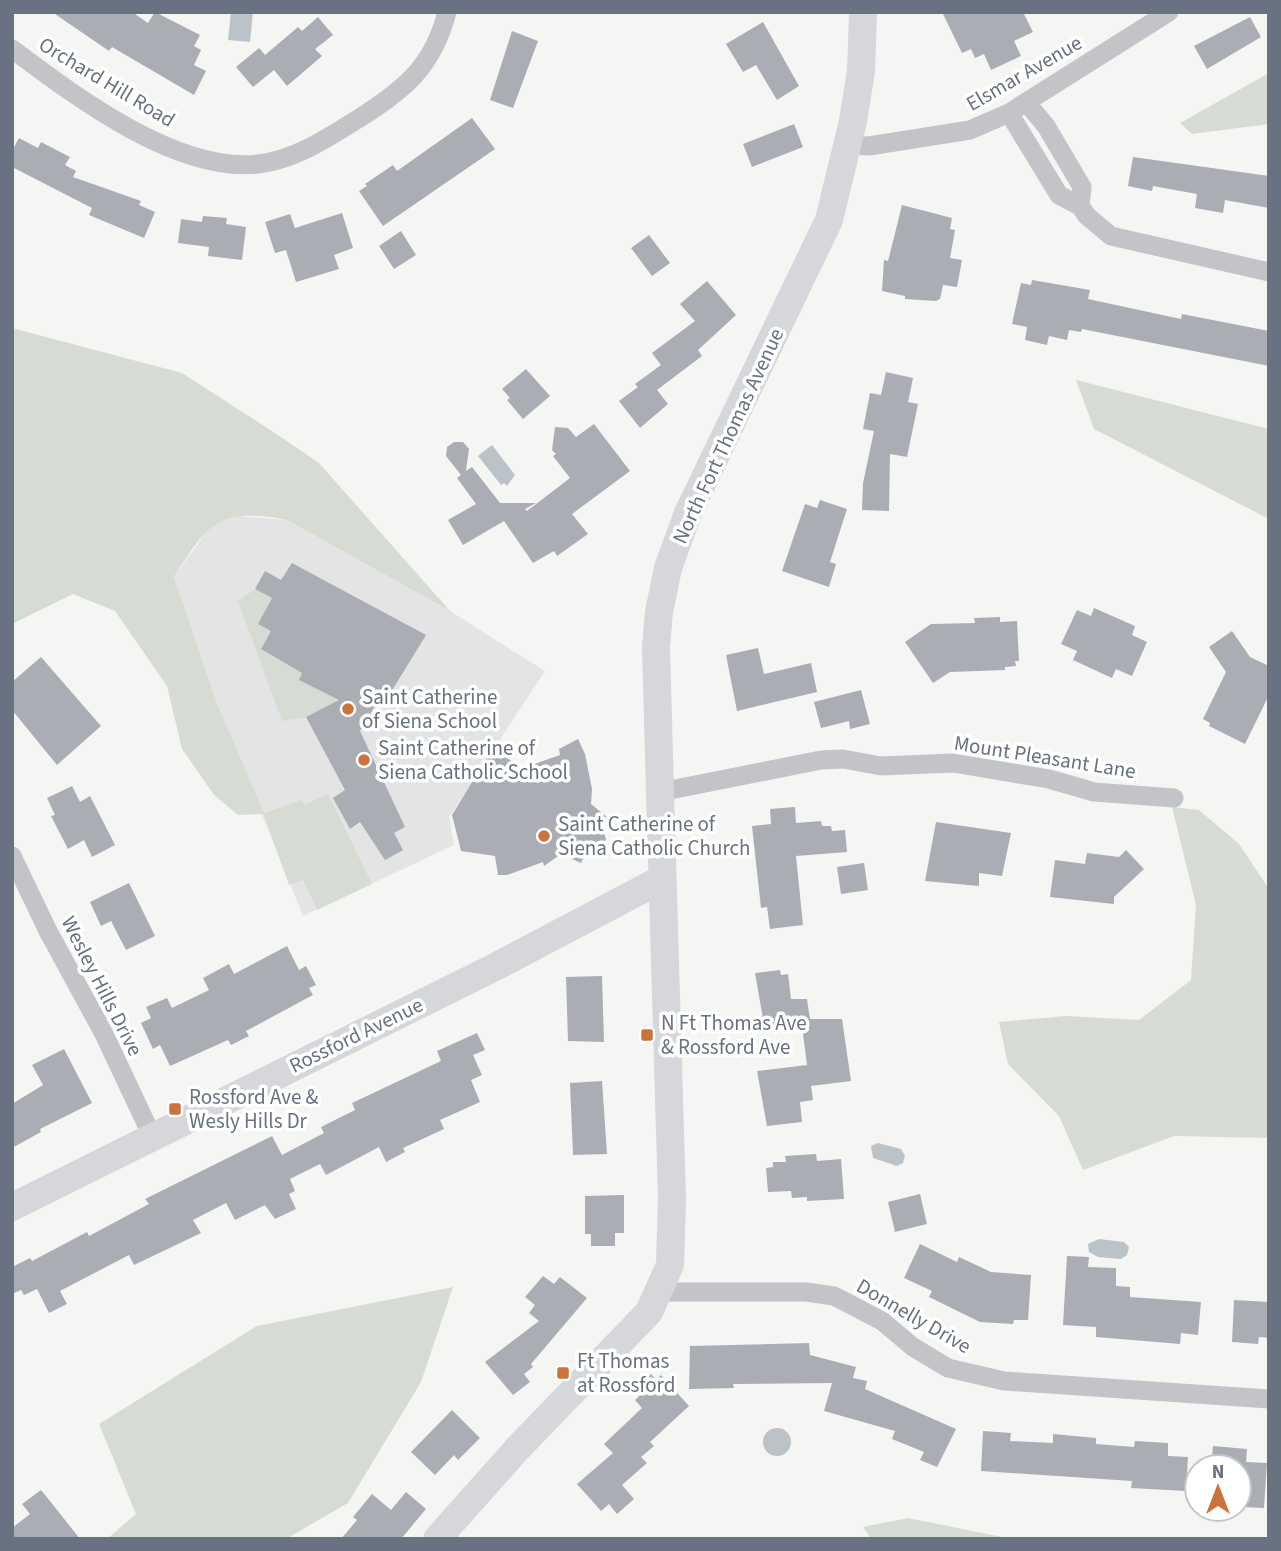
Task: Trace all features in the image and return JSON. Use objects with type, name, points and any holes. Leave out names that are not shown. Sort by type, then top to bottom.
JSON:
[{"type":"street","name":"Orchard Hill Road","points":[[12,49],[90,103],[160,143],[200,158],[234,164],[258,164],[291,156],[329,137],[407,85],[431,56],[447,12]]},
{"type":"street","name":"North Fort Thomas Avenue","points":[[437,1539],[518,1448],[649,1312],[661,1292],[672,1247],[656,647],[659,612],[668,568],[708,468],[829,220],[849,145],[861,71],[863,12]]},
{"type":"street","name":"Elsmar Avenue","points":[[849,145],[869,146],[970,130],[1009,113],[1169,12]]},
{"type":"street","points":[[1026,102],[1046,126],[1082,187],[1080,206]]},
{"type":"street","points":[[1009,113],[1059,195],[1080,206],[1087,216],[1111,236],[1269,272]]},
{"type":"street","name":"Mount Pleasant Lane","points":[[660,792],[821,760],[843,759],[881,766],[928,762],[981,766],[1073,784],[1094,792],[1174,798]]},
{"type":"street","name":"Wesley Hills Drive","points":[[12,856],[48,931],[104,1034],[152,1136]]},
{"type":"street","name":"Rossford Avenue","points":[[12,1207],[497,966],[662,879]]},
{"type":"street","name":"Donnelly Drive","points":[[661,1292],[806,1292],[834,1296],[882,1321],[913,1348],[948,1368],[1004,1381],[1269,1399]]},
{"type":"shaded area","points":[[231,12],[253,12],[250,42],[228,40]]},
{"type":"shaded area","points":[[1269,73],[1269,124],[1192,134],[1180,123]]},
{"type":"shaded area","points":[[12,328],[182,373],[275,433],[319,463],[450,611],[287,520],[264,517],[245,516],[218,523],[196,543],[174,577],[218,706],[264,813],[302,800],[304,805],[328,794],[372,884],[317,910],[303,880],[289,885],[264,814],[238,815],[214,795],[182,749],[167,686],[115,611],[73,594],[12,624]]},
{"type":"shaded area","points":[[1076,380],[1269,429],[1269,519],[1094,429]]},
{"type":"shaded area","points":[[492,445],[515,475],[507,486],[504,483],[501,485],[478,456]]},
{"type":"shaded area","name":"Saint Catherine of Siena Catholic School","points":[[237,516],[287,520],[450,611],[545,671],[449,817],[454,845],[303,916],[218,706],[174,577],[211,525]]},
{"type":"shaded area","points":[[255,589],[272,598],[258,624],[271,631],[261,649],[302,673],[300,681],[344,698],[306,717],[282,721],[238,601]]},
{"type":"shaded area","points":[[1172,807],[1199,810],[1239,844],[1269,889],[1269,1138],[1174,1136],[1083,1170],[1059,1116],[1008,1064],[999,1022],[1066,1016],[1139,1020],[1191,980],[1196,905]]},
{"type":"shaded area","points":[[878,1143],[901,1149],[905,1156],[903,1163],[897,1166],[873,1158],[871,1146]]},
{"type":"shaded area","points":[[1099,1239],[1124,1242],[1129,1247],[1127,1255],[1121,1259],[1098,1257],[1089,1252],[1088,1244]]},
{"type":"shaded area","points":[[453,1287],[421,1382],[348,1503],[286,1539],[107,1539],[136,1514],[99,1424],[257,1326]]},
{"type":"shaded area","points":[[777,1428],[787,1432],[791,1442],[787,1452],[777,1456],[767,1452],[763,1442],[767,1432]]},
{"type":"shaded area","points":[[908,1518],[1012,1539],[871,1539],[863,1527]]},
{"type":"building","points":[[52,12],[132,12],[148,23],[155,12],[200,35],[194,46],[201,50],[194,65],[206,71],[194,95],[112,47],[109,51]]},
{"type":"building","points":[[942,12],[1023,12],[1033,32],[1014,41],[1021,56],[991,70],[984,54],[975,58],[971,49],[962,53]]},
{"type":"building","points":[[318,17],[333,35],[315,49],[322,56],[287,86],[274,70],[253,87],[236,67],[259,48],[265,55],[298,27],[302,31]]},
{"type":"building","points":[[1250,17],[1261,37],[1207,69],[1194,46]]},
{"type":"building","points":[[763,22],[799,86],[777,100],[756,65],[743,72],[726,44]]},
{"type":"building","points":[[512,31],[538,41],[513,108],[490,100]]},
{"type":"building","points":[[472,118],[495,149],[383,226],[359,191],[393,165],[397,171]]},
{"type":"building","points":[[794,124],[803,147],[752,167],[743,144]]},
{"type":"building","points":[[19,138],[38,148],[41,142],[70,157],[65,165],[76,171],[73,177],[141,201],[139,205],[155,212],[144,238],[89,215],[92,208],[12,167],[12,151]]},
{"type":"building","points":[[1133,157],[1269,176],[1269,208],[1225,200],[1223,213],[1195,208],[1197,194],[1153,186],[1152,191],[1128,186]]},
{"type":"building","points":[[902,205],[952,218],[950,229],[955,230],[950,258],[962,260],[957,287],[943,285],[940,299],[936,301],[905,299],[905,296],[882,291],[884,260],[888,261]]},
{"type":"building","points":[[342,213],[353,248],[334,255],[339,269],[296,282],[286,250],[275,253],[265,222],[290,214],[295,228]]},
{"type":"building","points":[[203,216],[227,218],[226,224],[246,227],[242,260],[208,256],[209,247],[178,243],[181,219],[202,222]]},
{"type":"building","points":[[401,231],[416,255],[394,269],[379,246]]},
{"type":"building","points":[[649,235],[670,263],[652,276],[631,248]]},
{"type":"building","points":[[1032,280],[1090,290],[1088,299],[1181,319],[1182,314],[1269,331],[1269,366],[1082,329],[1081,332],[1069,330],[1067,340],[1049,336],[1047,345],[1025,340],[1027,327],[1012,324],[1021,283],[1031,285]]},
{"type":"building","points":[[707,281],[736,315],[698,350],[702,356],[657,390],[668,404],[640,428],[619,401],[638,387],[635,384],[661,365],[652,353],[695,321],[680,304]]},
{"type":"building","points":[[526,369],[550,396],[523,419],[507,400],[510,398],[502,389]]},
{"type":"building","points":[[886,372],[913,378],[908,402],[918,404],[907,457],[890,454],[889,511],[862,510],[863,483],[874,431],[863,429],[870,393],[881,395]]},
{"type":"building","points":[[594,424],[630,471],[572,514],[588,534],[557,556],[554,551],[533,563],[504,521],[463,545],[448,520],[476,504],[457,478],[461,475],[446,456],[447,447],[454,442],[463,442],[469,449],[466,471],[472,467],[500,503],[536,503],[525,509],[527,511],[570,478],[553,456],[556,454],[552,450],[555,427],[568,428],[576,437]]},
{"type":"building","points":[[820,500],[847,509],[830,562],[836,564],[829,587],[782,571],[805,504],[817,508]]},
{"type":"building","name":"Saint Catherine of Siena School","points":[[292,563],[426,635],[383,705],[378,701],[360,731],[405,827],[394,833],[403,850],[385,860],[360,822],[350,829],[333,798],[345,790],[306,717],[339,700],[299,680],[302,673],[261,649],[271,631],[258,624],[272,598],[255,589],[265,571],[281,580]]},
{"type":"building","points":[[1094,608],[1135,626],[1132,635],[1147,642],[1132,676],[1116,669],[1112,678],[1073,660],[1077,651],[1061,644],[1077,610],[1091,616]]},
{"type":"building","points":[[1000,617],[1000,622],[1017,621],[1019,661],[1015,661],[1016,666],[1005,667],[1005,670],[950,672],[933,683],[905,642],[931,624],[975,623],[974,618]]},
{"type":"building","points":[[1232,631],[1250,657],[1269,666],[1269,695],[1245,744],[1209,726],[1210,723],[1203,719],[1226,672],[1209,647]]},
{"type":"building","points":[[758,648],[764,674],[811,663],[817,692],[737,711],[726,655]]},
{"type":"building","points":[[41,657],[101,726],[57,765],[12,710],[12,682]]},
{"type":"building","points":[[861,690],[870,724],[850,729],[849,721],[821,728],[814,702]]},
{"type":"building","name":"Saint Catherine of Siena Catholic Church","points":[[578,739],[585,754],[592,789],[591,804],[607,817],[602,826],[606,839],[601,850],[585,854],[581,863],[561,854],[544,866],[543,862],[507,875],[498,875],[495,856],[461,851],[452,815],[492,749],[523,768],[560,755],[559,749]]},
{"type":"building","points":[[72,786],[80,802],[90,796],[115,845],[92,857],[84,840],[68,849],[51,816],[55,815],[47,798]]},
{"type":"building","points":[[795,807],[796,823],[821,821],[822,826],[831,826],[832,831],[845,830],[847,852],[796,856],[803,925],[770,929],[767,907],[761,908],[752,826],[771,824],[770,809]]},
{"type":"building","points":[[936,822],[1011,833],[1002,876],[979,873],[979,886],[925,881]]},
{"type":"building","points":[[1126,850],[1144,869],[1114,897],[1114,904],[1050,897],[1055,860],[1085,864],[1087,853],[1119,857]]},
{"type":"building","points":[[864,863],[868,890],[841,894],[837,867]]},
{"type":"building","points":[[129,883],[155,936],[126,950],[111,921],[101,926],[90,902]]},
{"type":"building","points":[[287,946],[299,970],[306,966],[316,985],[309,988],[313,995],[246,1031],[249,1036],[231,1045],[228,1040],[170,1066],[160,1045],[153,1049],[141,1023],[151,1018],[146,1007],[167,998],[172,1008],[209,990],[203,978],[229,964],[234,974]]},
{"type":"building","points":[[780,970],[781,975],[788,974],[791,999],[807,999],[810,1019],[842,1019],[851,1081],[811,1086],[813,1100],[800,1102],[802,1122],[767,1126],[757,1071],[807,1065],[802,1026],[765,1030],[755,973]]},
{"type":"building","points":[[602,976],[604,1042],[568,1041],[566,977]]},
{"type":"building","points":[[477,1033],[485,1050],[473,1055],[482,1075],[471,1080],[480,1102],[440,1120],[444,1129],[403,1148],[405,1152],[386,1162],[379,1147],[326,1175],[320,1164],[290,1179],[295,1191],[289,1194],[296,1209],[275,1219],[265,1205],[235,1220],[226,1203],[193,1220],[201,1233],[134,1265],[129,1255],[60,1291],[67,1304],[49,1313],[37,1289],[24,1295],[21,1290],[12,1294],[12,1267],[30,1258],[32,1261],[87,1232],[89,1236],[149,1204],[145,1199],[272,1136],[282,1155],[324,1133],[321,1127],[355,1110],[352,1103],[441,1061],[437,1051]]},
{"type":"building","points":[[64,1049],[92,1103],[40,1129],[41,1132],[12,1148],[12,1104],[43,1085],[32,1065]]},
{"type":"building","points":[[602,1081],[607,1154],[573,1155],[570,1083]]},
{"type":"building","points":[[816,1154],[817,1161],[841,1159],[844,1199],[807,1201],[807,1197],[792,1198],[791,1191],[768,1192],[766,1168],[773,1167],[773,1162],[786,1162],[785,1156]]},
{"type":"building","points":[[920,1194],[927,1224],[895,1232],[888,1202]]},
{"type":"building","points":[[624,1195],[624,1233],[615,1233],[615,1246],[591,1246],[591,1234],[585,1234],[585,1196]]},
{"type":"building","points":[[920,1244],[957,1262],[959,1257],[991,1272],[1031,1275],[1028,1320],[1014,1320],[1013,1324],[980,1322],[929,1297],[932,1291],[904,1278]]},
{"type":"building","points":[[1067,1256],[1089,1257],[1088,1267],[1116,1268],[1116,1286],[1130,1287],[1130,1297],[1201,1302],[1198,1335],[1181,1333],[1180,1344],[1096,1337],[1096,1327],[1063,1325]]},
{"type":"building","points":[[543,1276],[554,1284],[560,1277],[587,1298],[531,1364],[533,1367],[524,1374],[530,1382],[513,1395],[485,1362],[539,1321],[529,1313],[535,1305],[525,1297]]},
{"type":"building","points":[[1234,1300],[1269,1302],[1269,1338],[1259,1337],[1258,1344],[1232,1342]]},
{"type":"building","points":[[809,1343],[810,1355],[856,1367],[853,1378],[867,1381],[865,1389],[956,1429],[937,1467],[920,1460],[924,1452],[892,1439],[895,1431],[824,1411],[832,1383],[733,1384],[734,1388],[689,1389],[690,1346]]},
{"type":"building","points":[[651,1374],[656,1380],[661,1375],[689,1406],[650,1442],[654,1446],[641,1457],[647,1463],[622,1485],[634,1499],[617,1514],[609,1504],[601,1511],[577,1484],[613,1453],[604,1444],[642,1408],[635,1400],[640,1395],[634,1389]]},
{"type":"building","points":[[452,1410],[480,1438],[458,1460],[454,1455],[435,1475],[411,1452]]},
{"type":"building","points":[[983,1431],[1011,1433],[1010,1441],[1053,1443],[1053,1434],[1096,1438],[1096,1444],[1134,1447],[1135,1441],[1168,1443],[1168,1456],[1183,1457],[1183,1491],[1131,1488],[1132,1481],[981,1471]]},
{"type":"building","points":[[1213,1446],[1247,1449],[1247,1453],[1212,1453]]},
{"type":"building","points":[[1253,1462],[1267,1463],[1264,1508],[1253,1507]]},
{"type":"building","points":[[41,1490],[80,1539],[12,1539],[12,1528],[30,1514],[22,1504]]},
{"type":"building","points":[[406,1492],[426,1509],[401,1539],[341,1539],[357,1520],[353,1517],[372,1494],[391,1510]]},
{"type":"place","name":"Saint Catherine of Siena School","points":[[348,709]]},
{"type":"place","name":"Saint Catherine of Siena Catholic School","points":[[364,760]]},
{"type":"place","name":"Saint Catherine of Siena Catholic Church","points":[[544,836]]},
{"type":"place","name":"N Ft Thomas Ave & Rossford Ave","points":[[647,1035]]},
{"type":"place","name":"Rossford Ave & Wesly Hills Dr","points":[[175,1109]]},
{"type":"place","name":"Ft Thomas at Rossford","points":[[563,1373]]}]
